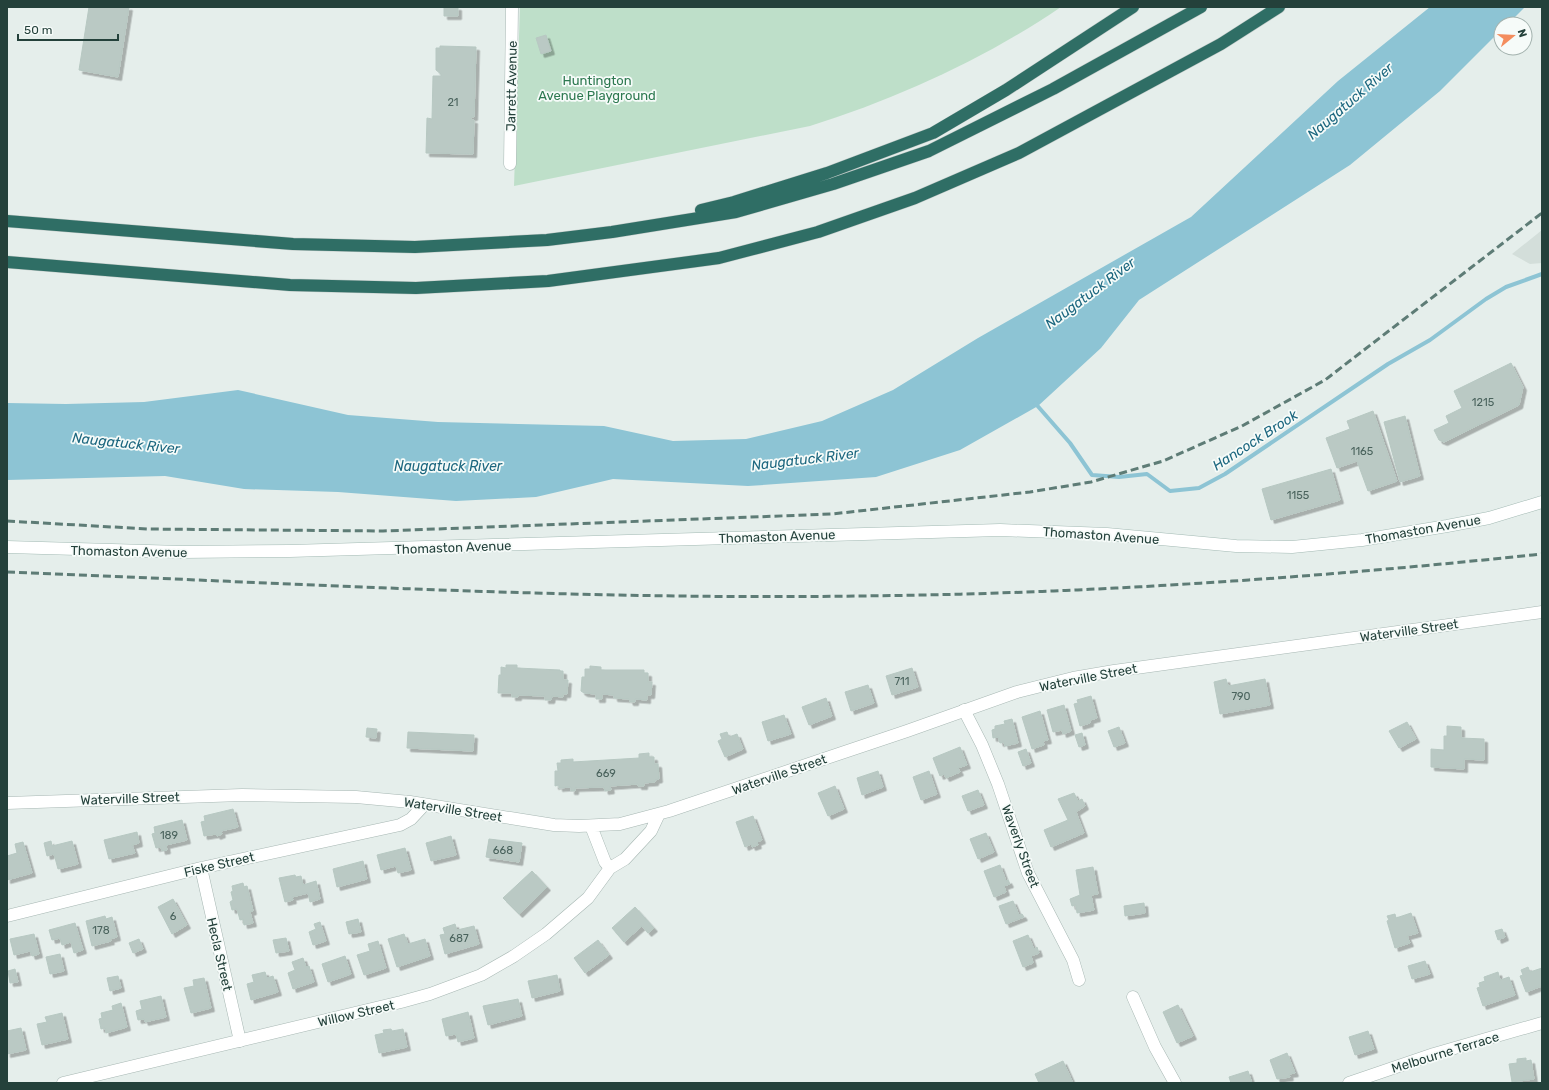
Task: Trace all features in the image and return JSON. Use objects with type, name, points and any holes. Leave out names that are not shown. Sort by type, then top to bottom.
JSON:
[{"type":"highway","points":[[612,232],[734,202],[827,173],[933,133],[1006,90],[1133,7]]},
{"type":"highway","points":[[7,221],[293,244],[350,247],[415,247],[483,245],[612,232],[736,212],[833,184],[929,151],[1052,90],[1201,7]]},
{"type":"highway","points":[[7,262],[290,285],[416,288],[482,286],[548,281],[719,258],[833,227],[915,198],[1019,153],[1221,44],[1279,7]]},
{"type":"street","name":"Jarrett Avenue","points":[[510,164],[512,7]]},
{"type":"street","name":"Thomaston Avenue","points":[[7,547],[182,552],[268,552],[1000,530],[1107,534],[1236,546],[1292,547],[1362,540],[1432,529],[1489,518],[1542,502]]},
{"type":"street","name":"Waterville Street","points":[[7,803],[242,795],[362,798],[424,805],[547,824],[591,826],[620,824],[658,814],[907,731],[1017,692],[1094,674],[1542,612]]},
{"type":"street","name":"Waverly Street","points":[[964,710],[998,784],[1028,873],[1070,956],[1079,980]]},
{"type":"street","name":"Fiske Street","points":[[7,916],[200,868],[400,825],[411,819],[424,805]]},
{"type":"street","name":"Willow Street","points":[[68,1082],[416,998],[458,984],[481,974],[514,956],[564,920],[588,898],[610,868],[625,859],[651,831],[658,814]]},
{"type":"street","points":[[591,826],[602,856],[610,868]]},
{"type":"street","name":"Hecla Street","points":[[200,868],[240,1041]]},
{"type":"street","points":[[1133,997],[1155,1047],[1175,1083]]},
{"type":"street","name":"Melbourne Terrace","points":[[1349,1083],[1434,1054],[1542,1023]]},
{"type":"shaded area","points":[[1542,230],[1542,263],[1530,264],[1512,254]]},
{"type":"green space","name":"Huntington Avenue Playground","points":[[520,7],[1061,7],[1001,44],[940,76],[876,103],[810,126],[514,186]]},
{"type":"water","name":"Naugatuck River","points":[[1430,7],[1525,7],[1516,16],[1493,16],[1493,38],[1440,91],[1350,165],[1139,300],[1101,348],[1038,406],[960,450],[876,477],[748,486],[613,479],[536,497],[456,501],[338,492],[244,489],[165,476],[7,480],[7,403],[66,404],[144,402],[238,390],[348,415],[438,422],[604,426],[673,441],[746,439],[822,421],[893,390],[978,338],[1191,217],[1338,81]]},
{"type":"building","points":[[89,7],[129,7],[118,77],[79,70]]},
{"type":"building","points":[[444,7],[458,7],[458,16],[444,16]]},
{"type":"building","points":[[546,35],[551,51],[541,54],[536,38]]},
{"type":"building","points":[[440,46],[476,47],[474,117],[471,117],[471,120],[474,120],[473,154],[426,153],[427,118],[432,119],[433,76],[441,76],[441,74],[436,70],[436,48],[440,48]]},
{"type":"building","points":[[1511,363],[1523,387],[1519,405],[1444,442],[1439,440],[1434,430],[1449,423],[1446,416],[1462,408],[1454,391]]},
{"type":"building","points":[[1373,411],[1397,481],[1368,491],[1357,461],[1337,468],[1326,438],[1350,429],[1347,421]]},
{"type":"building","points":[[1405,416],[1420,476],[1400,482],[1384,422]]},
{"type":"building","points":[[1331,469],[1340,500],[1271,520],[1262,489]]},
{"type":"building","points":[[506,665],[517,665],[517,668],[563,671],[563,680],[568,680],[567,694],[563,694],[563,697],[552,696],[551,700],[545,700],[545,696],[518,695],[518,697],[512,697],[512,693],[498,693],[501,667],[506,668]]},
{"type":"building","points":[[590,666],[601,667],[601,670],[644,670],[644,673],[648,673],[648,682],[652,682],[651,695],[647,695],[647,700],[635,699],[635,702],[630,702],[629,699],[614,698],[614,695],[602,694],[602,699],[596,699],[596,694],[584,693],[581,691],[582,677],[585,677],[585,669],[590,669]]},
{"type":"building","points":[[912,668],[918,687],[892,695],[886,676]]},
{"type":"building","points":[[1226,679],[1228,686],[1265,679],[1270,705],[1220,714],[1214,682]]},
{"type":"building","points":[[868,685],[874,703],[851,711],[845,692]]},
{"type":"building","points":[[1091,696],[1097,718],[1090,720],[1090,723],[1080,726],[1074,704],[1078,703],[1077,700]]},
{"type":"building","points":[[826,698],[832,716],[809,725],[802,707]]},
{"type":"building","points":[[1064,705],[1071,731],[1063,734],[1062,730],[1053,732],[1047,710]]},
{"type":"building","points":[[1040,711],[1048,740],[1043,741],[1044,745],[1032,749],[1022,717]]},
{"type":"building","points":[[784,715],[791,734],[768,741],[762,722]]},
{"type":"building","points":[[1012,719],[1018,743],[1005,746],[1004,742],[1000,743],[998,737],[993,738],[992,730],[995,729],[995,726],[1005,724],[1004,721]]},
{"type":"building","points":[[1407,722],[1416,739],[1399,748],[1389,731]]},
{"type":"building","points":[[1447,726],[1461,727],[1461,738],[1484,739],[1484,760],[1464,759],[1464,769],[1431,767],[1431,749],[1444,750],[1444,736],[1447,736]]},
{"type":"building","points":[[1119,727],[1125,743],[1114,747],[1108,731]]},
{"type":"building","points":[[367,728],[377,729],[376,738],[366,737]]},
{"type":"building","points":[[408,732],[474,735],[473,751],[407,748]]},
{"type":"building","points":[[727,732],[729,737],[737,734],[743,749],[725,757],[718,741],[722,739],[720,734]]},
{"type":"building","points":[[1082,733],[1085,745],[1079,747],[1075,735]]},
{"type":"building","points":[[960,747],[967,765],[958,768],[960,772],[946,778],[944,774],[940,776],[933,758]]},
{"type":"building","points":[[1026,749],[1031,763],[1023,766],[1018,752]]},
{"type":"building","points":[[649,753],[649,757],[654,757],[654,764],[658,764],[659,779],[655,780],[655,782],[644,783],[644,786],[638,786],[638,784],[610,786],[611,790],[605,791],[604,787],[575,788],[575,791],[571,791],[571,787],[559,788],[559,785],[555,786],[555,771],[558,771],[557,763],[561,763],[561,760],[573,759],[573,762],[639,758],[639,754]]},
{"type":"building","points":[[878,771],[883,787],[862,795],[857,778]]},
{"type":"building","points":[[929,771],[937,794],[921,800],[913,777]]},
{"type":"building","points":[[835,786],[844,809],[828,816],[818,793]]},
{"type":"building","points":[[978,790],[984,805],[968,811],[962,796]]},
{"type":"building","points":[[1074,793],[1078,801],[1082,799],[1085,806],[1076,812],[1084,833],[1051,847],[1044,830],[1068,820],[1058,799]]},
{"type":"building","points":[[233,809],[238,827],[221,831],[222,834],[217,836],[216,834],[204,836],[201,822],[205,821],[204,816]]},
{"type":"building","points":[[753,816],[762,840],[757,842],[758,845],[752,847],[751,844],[745,847],[736,822]]},
{"type":"building","points":[[182,820],[187,840],[166,845],[167,850],[162,851],[161,847],[156,848],[152,834],[155,833],[154,827]]},
{"type":"building","points":[[137,832],[139,843],[132,845],[135,853],[109,859],[104,840]]},
{"type":"building","points":[[986,833],[994,852],[978,859],[970,839]]},
{"type":"building","points":[[451,836],[456,855],[431,861],[426,843]]},
{"type":"building","points":[[489,839],[522,843],[519,862],[486,857]]},
{"type":"building","points":[[51,841],[52,846],[72,841],[78,864],[58,869],[54,854],[47,856],[44,843]]},
{"type":"building","points":[[23,842],[32,873],[7,880],[7,856],[17,853],[15,844]]},
{"type":"building","points":[[405,848],[411,870],[398,873],[396,866],[381,870],[377,855]]},
{"type":"building","points":[[363,861],[367,879],[337,887],[333,869]]},
{"type":"building","points":[[1000,865],[1006,881],[1008,880],[1010,884],[1004,886],[1006,892],[994,897],[984,871]]},
{"type":"building","points":[[1093,867],[1098,894],[1091,895],[1094,910],[1077,913],[1076,905],[1072,906],[1070,899],[1080,895],[1076,870]]},
{"type":"building","points":[[532,871],[547,887],[519,914],[503,898]]},
{"type":"building","points":[[295,875],[296,877],[301,876],[303,885],[316,881],[320,899],[310,902],[308,893],[292,897],[293,900],[285,902],[279,878]]},
{"type":"building","points":[[243,883],[244,887],[247,886],[253,911],[250,912],[253,923],[244,925],[243,919],[240,920],[237,909],[232,910],[230,902],[233,900],[231,892],[233,891],[232,886]]},
{"type":"building","points":[[173,899],[187,925],[172,934],[158,907]]},
{"type":"building","points":[[1013,901],[1019,915],[1022,914],[1024,917],[1006,924],[999,906]]},
{"type":"building","points":[[1144,903],[1145,913],[1125,916],[1124,906]]},
{"type":"building","points":[[635,907],[654,928],[648,933],[642,926],[624,942],[612,928]]},
{"type":"building","points":[[1411,913],[1418,933],[1407,936],[1410,943],[1395,948],[1387,921],[1389,920],[1387,916],[1395,914],[1396,918]]},
{"type":"building","points":[[105,916],[106,919],[112,917],[117,937],[110,939],[111,941],[92,946],[86,921]]},
{"type":"building","points":[[358,919],[361,932],[349,934],[346,922]]},
{"type":"building","points":[[320,922],[326,941],[313,945],[309,932],[316,929],[314,924]]},
{"type":"building","points":[[75,923],[83,950],[74,953],[71,942],[62,945],[60,938],[52,940],[49,930]]},
{"type":"building","points":[[455,924],[457,930],[474,926],[479,944],[445,954],[440,935],[445,934],[443,928]]},
{"type":"building","points":[[1502,929],[1505,937],[1498,940],[1495,931]]},
{"type":"building","points":[[34,934],[39,954],[32,956],[30,951],[14,955],[10,939]]},
{"type":"building","points":[[404,934],[408,944],[425,939],[430,956],[397,967],[388,939]]},
{"type":"building","points":[[1028,935],[1034,949],[1037,947],[1039,953],[1031,956],[1033,963],[1023,967],[1013,941]]},
{"type":"building","points":[[286,938],[289,951],[276,953],[273,940]]},
{"type":"building","points":[[139,939],[143,949],[133,953],[129,943]]},
{"type":"building","points":[[598,940],[609,955],[585,973],[574,958]]},
{"type":"building","points":[[378,941],[386,968],[364,975],[357,955],[370,951],[368,944]]},
{"type":"building","points":[[60,954],[64,971],[50,974],[46,957]]},
{"type":"building","points":[[345,956],[351,974],[328,982],[322,964]]},
{"type":"building","points":[[303,958],[306,967],[309,966],[314,982],[293,989],[288,973],[295,970],[292,962]]},
{"type":"building","points":[[1425,961],[1430,974],[1412,979],[1408,966]]},
{"type":"building","points":[[1528,967],[1530,972],[1542,968],[1542,986],[1526,992],[1520,976],[1523,975],[1521,970]]},
{"type":"building","points":[[15,969],[18,982],[10,983],[8,971]]},
{"type":"building","points":[[265,972],[267,978],[273,976],[278,992],[251,1000],[247,984],[254,982],[252,975]]},
{"type":"building","points":[[1498,972],[1500,980],[1509,977],[1515,995],[1483,1006],[1477,988],[1480,987],[1479,983],[1485,981],[1484,977]]},
{"type":"building","points":[[557,975],[560,991],[532,998],[528,981]]},
{"type":"building","points":[[118,976],[121,988],[110,991],[107,978]]},
{"type":"building","points":[[204,978],[211,1008],[191,1013],[184,988],[194,986],[193,980]]},
{"type":"building","points":[[161,996],[166,1017],[145,1022],[144,1019],[138,1020],[136,1011],[142,1009],[140,1001]]},
{"type":"building","points":[[518,999],[522,1016],[488,1025],[483,1006]]},
{"type":"building","points":[[121,1003],[127,1027],[106,1033],[105,1028],[101,1029],[99,1019],[102,1018],[101,1013],[113,1010],[112,1006]]},
{"type":"building","points":[[1178,1005],[1193,1036],[1177,1043],[1163,1012]]},
{"type":"building","points":[[468,1012],[474,1038],[458,1042],[456,1034],[446,1036],[442,1019]]},
{"type":"building","points":[[62,1013],[68,1039],[42,1045],[37,1024],[47,1022],[45,1017]]},
{"type":"building","points":[[21,1028],[26,1050],[7,1054],[7,1031]]},
{"type":"building","points":[[391,1029],[392,1031],[403,1029],[407,1047],[379,1053],[375,1035],[384,1033],[383,1030]]},
{"type":"building","points":[[1368,1031],[1374,1049],[1355,1055],[1349,1037]]},
{"type":"building","points":[[1287,1053],[1295,1073],[1289,1074],[1290,1077],[1277,1079],[1270,1060]]},
{"type":"building","points":[[1526,1058],[1526,1061],[1531,1060],[1534,1079],[1512,1082],[1509,1064],[1517,1063],[1517,1059]]},
{"type":"building","points":[[1063,1061],[1073,1083],[1039,1083],[1035,1074]]},
{"type":"building","points":[[1248,1071],[1252,1083],[1231,1083],[1229,1077]]},
{"type":"waterway","name":"Hancock Brook","points":[[1035,403],[1070,443],[1092,475],[1119,477],[1147,474],[1170,491],[1199,488],[1225,474],[1388,364],[1430,340],[1486,299],[1506,287],[1542,274]]},
{"type":"railway","points":[[7,521],[148,529],[383,531],[832,514],[1030,492],[1091,482],[1163,461],[1242,426],[1325,380],[1542,213]]},
{"type":"railway","points":[[7,572],[538,593],[750,597],[942,595],[1199,583],[1456,563],[1542,554]]}]
